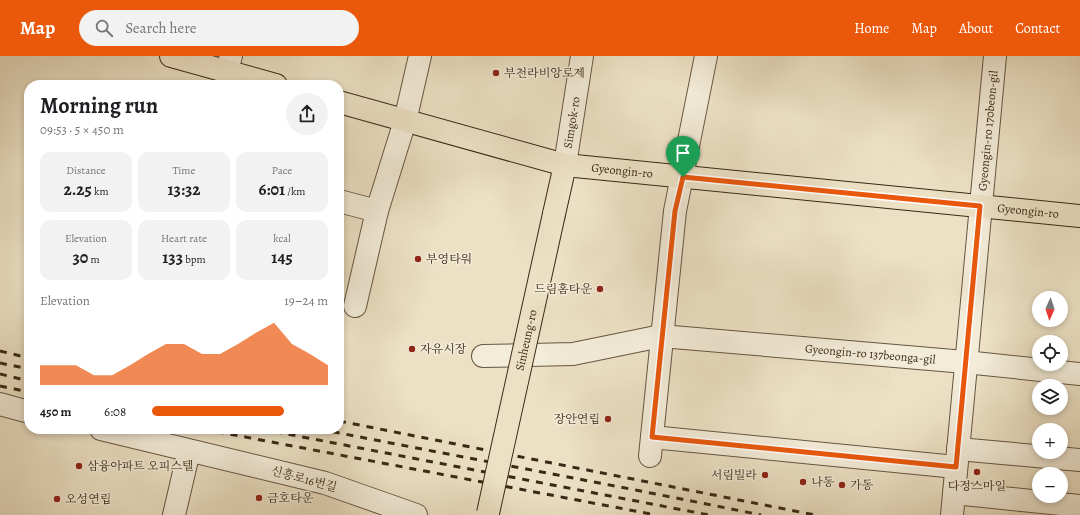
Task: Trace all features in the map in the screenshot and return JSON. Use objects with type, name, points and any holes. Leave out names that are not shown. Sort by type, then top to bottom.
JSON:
[{"type":"main road","points":[[171,56],[229,64],[265,80]]},
{"type":"main road","name":"Gyeongin-ro","points":[[344,103],[565,165],[1080,216]]},
{"type":"main road","name":"Sinheung-ro","points":[[487,514],[565,165]]},
{"type":"street","points":[[355,306],[377,211],[405,120],[420,56]]},
{"type":"street","name":"Simgok-ro","points":[[565,165],[582,56]]},
{"type":"street","points":[[706,56],[675,211],[661,336],[651,446],[957,458],[1080,460]]},
{"type":"street","name":"Gyeongin-ro 170beon-gil","points":[[952,515],[965,362],[995,56]]},
{"type":"street","points":[[344,202],[377,211]]},
{"type":"street","name":"Gyeongin-ro 137beonga-gil","points":[[483,356],[573,354],[661,336],[965,362],[1080,374]]},
{"type":"street","points":[[0,404],[24,411]]},
{"type":"street","name":"신흥로16번길","points":[[121,434],[325,483],[416,515]]},
{"type":"street","points":[[174,515],[189,451]]},
{"type":"street","points":[[954,493],[1080,506]]},
{"type":"railway","points":[[0,351],[24,357]]},
{"type":"railway","points":[[0,363],[24,368]]},
{"type":"railway","points":[[0,374],[24,380]]},
{"type":"railway","points":[[0,386],[24,391]]},
{"type":"railway","points":[[344,422],[815,515]]},
{"type":"railway","points":[[229,434],[656,515]]},
{"type":"railway","points":[[287,434],[709,515]]},
{"type":"railway","points":[[344,434],[761,515]]},
{"type":"place","name":"부천라비앙로제","points":[[496,73]]},
{"type":"place","name":"부영타워","points":[[418,259]]},
{"type":"place","name":"드림홈타운","points":[[600,289]]},
{"type":"place","name":"자유시장","points":[[412,349]]},
{"type":"place","name":"장안연립","points":[[608,419]]},
{"type":"place","name":"삼융아파트 오피스텔","points":[[79,466]]},
{"type":"place","name":"다정스마일","points":[[977,472]]},
{"type":"place","name":"서림빌라","points":[[765,475]]},
{"type":"place","name":"나동","points":[[803,482]]},
{"type":"place","name":"가동","points":[[842,485]]},
{"type":"place","name":"금호타운","points":[[259,498]]},
{"type":"place","name":"오성연립","points":[[57,499]]},
{"type":"route","points":[[683,177],[980,206],[956,467],[652,437],[661,336],[675,211],[683,177]]}]
